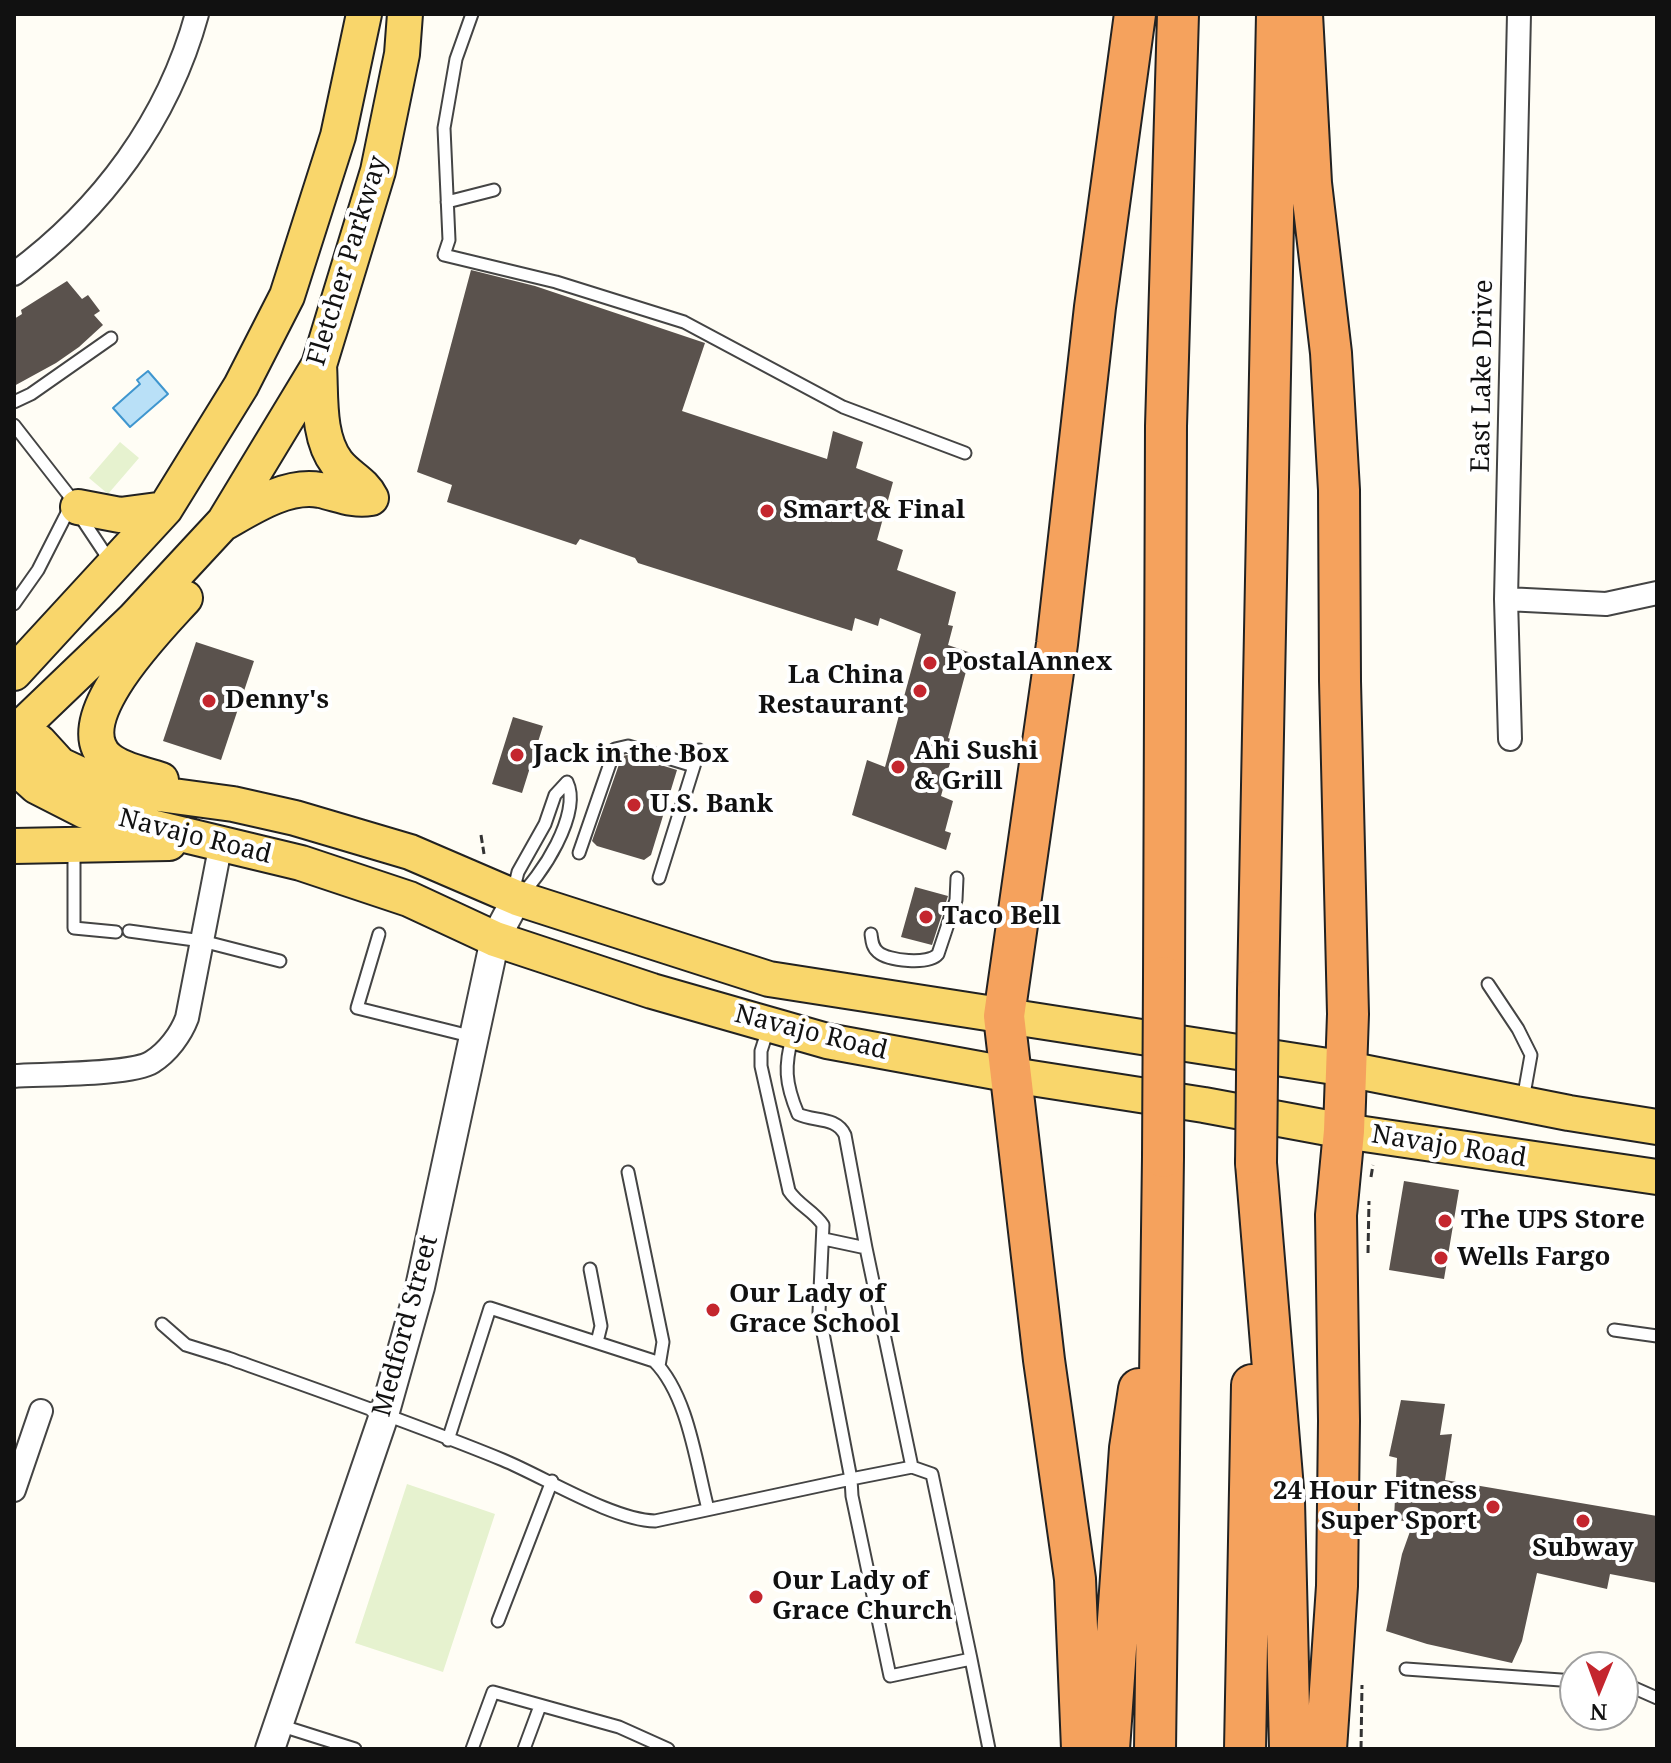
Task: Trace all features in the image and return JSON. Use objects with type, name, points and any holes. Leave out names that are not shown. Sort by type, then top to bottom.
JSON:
[{"type":"highway","points":[[1082,1749],[1075,1579],[1044,1360],[1004,1016],[1057,644],[1095,307],[1135,14]]},
{"type":"highway","points":[[1155,1749],[1163,1157],[1166,426],[1178,14]]},
{"type":"highway","points":[[1245,1749],[1277,14]]},
{"type":"highway","points":[[1302,14],[1311,183],[1331,353],[1339,490],[1347,1069],[1336,1215],[1339,1421],[1337,1586],[1326,1749]]},
{"type":"highway","points":[[1256,1163],[1284,1501],[1290,1749]]},
{"type":"highway","points":[[1109,1749],[1130,1448],[1162,1223]]},
{"type":"main road","name":"Fletcher Parkway","points":[[14,673],[165,509],[241,386],[287,296],[338,136],[364,14]]},
{"type":"main road","name":"Fletcher Parkway","points":[[14,735],[134,619],[224,522],[319,365],[378,171],[402,54],[405,14]]},
{"type":"main road","points":[[233,804],[119,766],[106,758],[96,732],[103,706],[124,667],[190,591],[224,522],[276,496],[293,491],[308,489],[348,499],[371,498],[365,487],[343,470],[328,448],[323,430],[319,365]]},
{"type":"main road","points":[[78,507],[120,515],[165,509]]},
{"type":"main road","name":"Navajo Road","points":[[14,735],[39,742],[60,765],[107,787],[233,804],[295,818],[410,852],[517,898],[769,979],[1347,1069],[1657,1127]]},
{"type":"main road","name":"Navajo Road","points":[[14,753],[15,767],[36,786],[85,811],[301,863],[409,899],[495,939],[652,991],[827,1041],[1344,1131],[1657,1177]]},
{"type":"main road","points":[[14,846],[49,843],[221,843]]},
{"type":"street","points":[[14,274],[85,214],[127,163],[176,77],[197,14]]},
{"type":"street","name":"East Lake Drive","points":[[1510,739],[1506,599],[1519,14]]},
{"type":"street","points":[[1506,599],[1606,604],[1657,593]]},
{"type":"street","points":[[14,1076],[125,1069],[152,1063],[181,1034],[187,1018],[221,843]]},
{"type":"street","name":"Medford Street","points":[[274,1737],[384,1415],[420,1287],[495,939],[517,898]]},
{"type":"street","points":[[14,1490],[41,1411]]},
{"type":"lane","points":[[472,14],[456,59],[444,128],[449,240],[444,255],[556,282],[684,322],[843,407],[965,453]]},
{"type":"lane","points":[[447,202],[494,190]]},
{"type":"lane","points":[[14,402],[31,394],[111,338]]},
{"type":"lane","points":[[14,425],[78,507],[84,522],[113,564]]},
{"type":"lane","points":[[14,604],[38,570],[68,511],[78,507]]},
{"type":"lane","points":[[579,853],[615,749],[628,746],[694,766]]},
{"type":"lane","points":[[659,878],[699,750]]},
{"type":"lane","points":[[567,782],[571,799],[556,845],[536,880],[517,898],[515,884],[518,872],[545,824],[555,795],[567,782]]},
{"type":"lane","points":[[74,845],[74,928],[116,932]]},
{"type":"lane","points":[[871,934],[874,947],[884,956],[932,960],[938,954],[956,900],[957,878]]},
{"type":"lane","points":[[129,931],[202,941],[280,961]]},
{"type":"lane","points":[[379,934],[357,1008],[474,1037]]},
{"type":"lane","points":[[1488,984],[1531,1055],[1522,1104]]},
{"type":"lane","points":[[781,1028],[761,1051],[761,1066],[789,1191],[796,1202],[818,1217],[823,1225],[819,1312],[852,1496],[890,1676],[971,1659]]},
{"type":"lane","points":[[781,1028],[785,1065],[798,1114],[834,1123],[841,1127],[845,1135],[912,1467]]},
{"type":"lane","points":[[628,1172],[663,1342],[659,1366]]},
{"type":"lane","points":[[824,1239],[866,1248]]},
{"type":"lane","points":[[590,1269],[601,1326],[597,1342]]},
{"type":"lane","points":[[448,1440],[490,1308],[650,1360],[659,1366],[666,1373],[679,1401],[708,1509]]},
{"type":"lane","points":[[162,1324],[186,1345],[384,1415],[552,1481],[601,1506],[646,1521],[912,1467],[932,1474],[989,1749]]},
{"type":"lane","points":[[1614,1330],[1657,1336]]},
{"type":"lane","points":[[498,1621],[552,1481]]},
{"type":"lane","points":[[1406,1669],[1559,1680]]},
{"type":"lane","points":[[472,1749],[493,1692],[619,1727],[668,1749]]},
{"type":"lane","points":[[524,1749],[540,1706]]},
{"type":"lane","points":[[274,1737],[355,1749]]},
{"type":"path","points":[[481,835],[484,858]]},
{"type":"green space","points":[[120,442],[139,458],[108,494],[89,478]]},
{"type":"green space","points":[[407,1484],[495,1514],[443,1672],[355,1643]]},
{"type":"water","points":[[148,371],[168,394],[130,427],[113,408],[140,384],[137,380]]},
{"type":"building","points":[[471,270],[535,286],[705,343],[682,411],[827,459],[833,431],[863,442],[856,468],[893,482],[877,540],[903,550],[897,570],[956,592],[948,625],[953,626],[948,645],[971,653],[948,738],[956,741],[941,796],[953,801],[945,831],[951,833],[946,850],[852,815],[867,760],[885,767],[921,634],[880,618],[878,626],[855,618],[852,631],[638,563],[635,558],[580,539],[576,545],[447,502],[452,485],[417,472]]},
{"type":"building","points":[[67,281],[82,299],[88,295],[100,311],[94,315],[103,325],[56,363],[14,386],[14,319],[22,314],[21,310]]},
{"type":"building","name":"Denny's","points":[[196,642],[254,661],[221,760],[163,741]]},
{"type":"building","name":"Jack in the Box","points":[[513,717],[543,726],[522,793],[492,784]]},
{"type":"building","name":"U.S. Bank","points":[[628,755],[677,770],[651,855],[644,860],[597,846],[592,841],[622,756]]},
{"type":"building","name":"Taco Bell","points":[[915,887],[948,896],[932,945],[901,937]]},
{"type":"building","points":[[1404,1181],[1459,1190],[1444,1279],[1389,1270]]},
{"type":"building","points":[[1401,1400],[1445,1404],[1440,1435],[1452,1434],[1445,1480],[1657,1516],[1657,1583],[1610,1574],[1607,1589],[1537,1573],[1522,1641],[1512,1663],[1427,1644],[1386,1631],[1402,1554],[1413,1523],[1394,1519],[1397,1458],[1389,1456]]},
{"type":"place","name":"Smart & Final","points":[[767,511]]},
{"type":"place","name":"PostalAnnex","points":[[930,663]]},
{"type":"place","name":"La China Restaurant","points":[[920,691]]},
{"type":"place","name":"Denny's","points":[[209,701]]},
{"type":"place","name":"Jack in the Box","points":[[517,755]]},
{"type":"place","name":"Ahi Sushi & Grill","points":[[898,767]]},
{"type":"place","name":"U.S. Bank","points":[[634,805]]},
{"type":"place","name":"Taco Bell","points":[[926,917]]},
{"type":"place","name":"The UPS Store","points":[[1445,1221]]},
{"type":"place","name":"Wells Fargo","points":[[1441,1258]]},
{"type":"place","name":"Our Lady of Grace School","points":[[713,1310]]},
{"type":"place","name":"24 Hour Fitness Super Sport","points":[[1493,1507]]},
{"type":"place","name":"Subway","points":[[1583,1521]]},
{"type":"place","name":"Our Lady of Grace Church","points":[[756,1597]]}]
